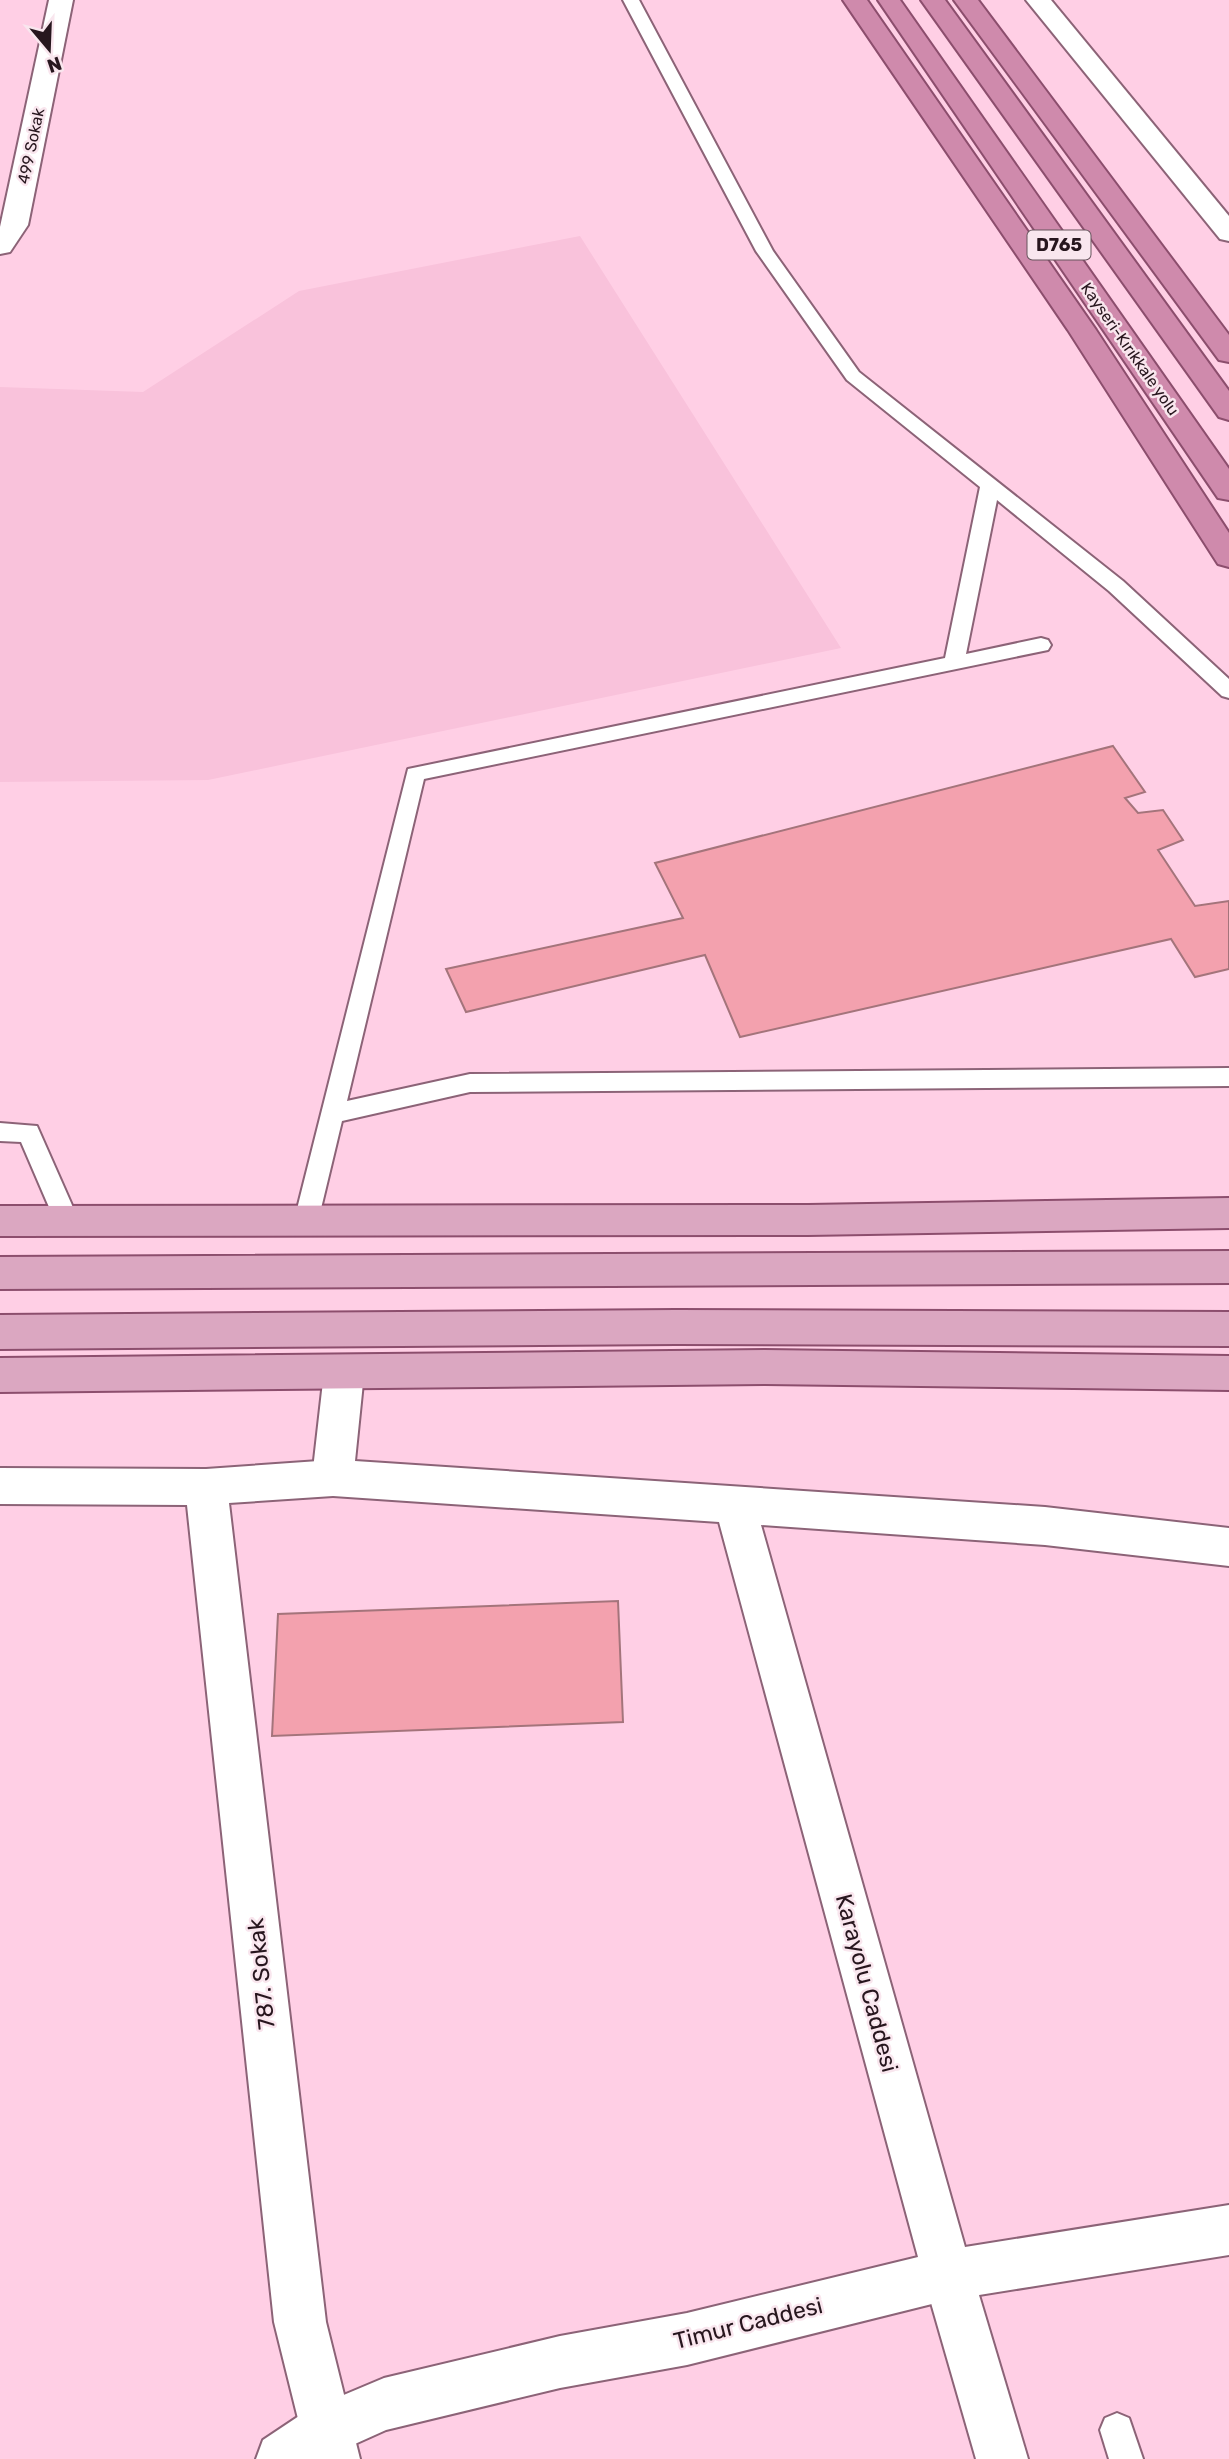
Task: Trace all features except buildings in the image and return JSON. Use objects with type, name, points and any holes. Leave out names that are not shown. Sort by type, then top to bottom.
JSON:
[{"type":"highway","points":[[855,0],[1082,330],[1229,557]]},
{"type":"highway","name":"Kayseri-Kırıkkale yolu","points":[[888,0],[1229,491]]},
{"type":"highway","name":"D765","points":[[933,0],[1229,411]]},
{"type":"highway","points":[[966,0],[1229,354]]},
{"type":"main road","points":[[0,1221],[808,1220],[1229,1213]]},
{"type":"main road","points":[[0,1273],[1229,1267]]},
{"type":"main road","points":[[0,1332],[676,1327],[1229,1329]]},
{"type":"main road","points":[[0,1375],[765,1367],[1229,1373]]},
{"type":"street","name":"499 Sokak","points":[[0,246],[15,225],[61,0]]},
{"type":"street","points":[[1038,0],[1229,233]]},
{"type":"street","points":[[333,1478],[344,1373]]},
{"type":"street","points":[[0,1486],[206,1487],[333,1478],[1045,1526],[1229,1547]]},
{"type":"street","name":"787. Sokak","points":[[206,1487],[300,2322],[331,2444]]},
{"type":"street","name":"Karayolu Caddesi","points":[[735,1506],[1002,2459]]},
{"type":"street","name":"Timur Caddesi","points":[[282,2459],[331,2444],[384,2404],[560,2362],[687,2339],[948,2274],[1229,2230]]},
{"type":"lane","points":[[631,0],[765,251],[853,376],[1116,586],[1229,691]]},
{"type":"lane","points":[[954,663],[990,485]]},
{"type":"lane","points":[[306,1221],[415,774],[1041,645]]},
{"type":"lane","points":[[332,1114],[470,1083],[1229,1077]]},
{"type":"lane","points":[[0,1132],[29,1133],[67,1221]]},
{"type":"shaded area","points":[[580,236],[841,648],[208,780],[0,782],[0,387],[143,392],[299,291]]}]
